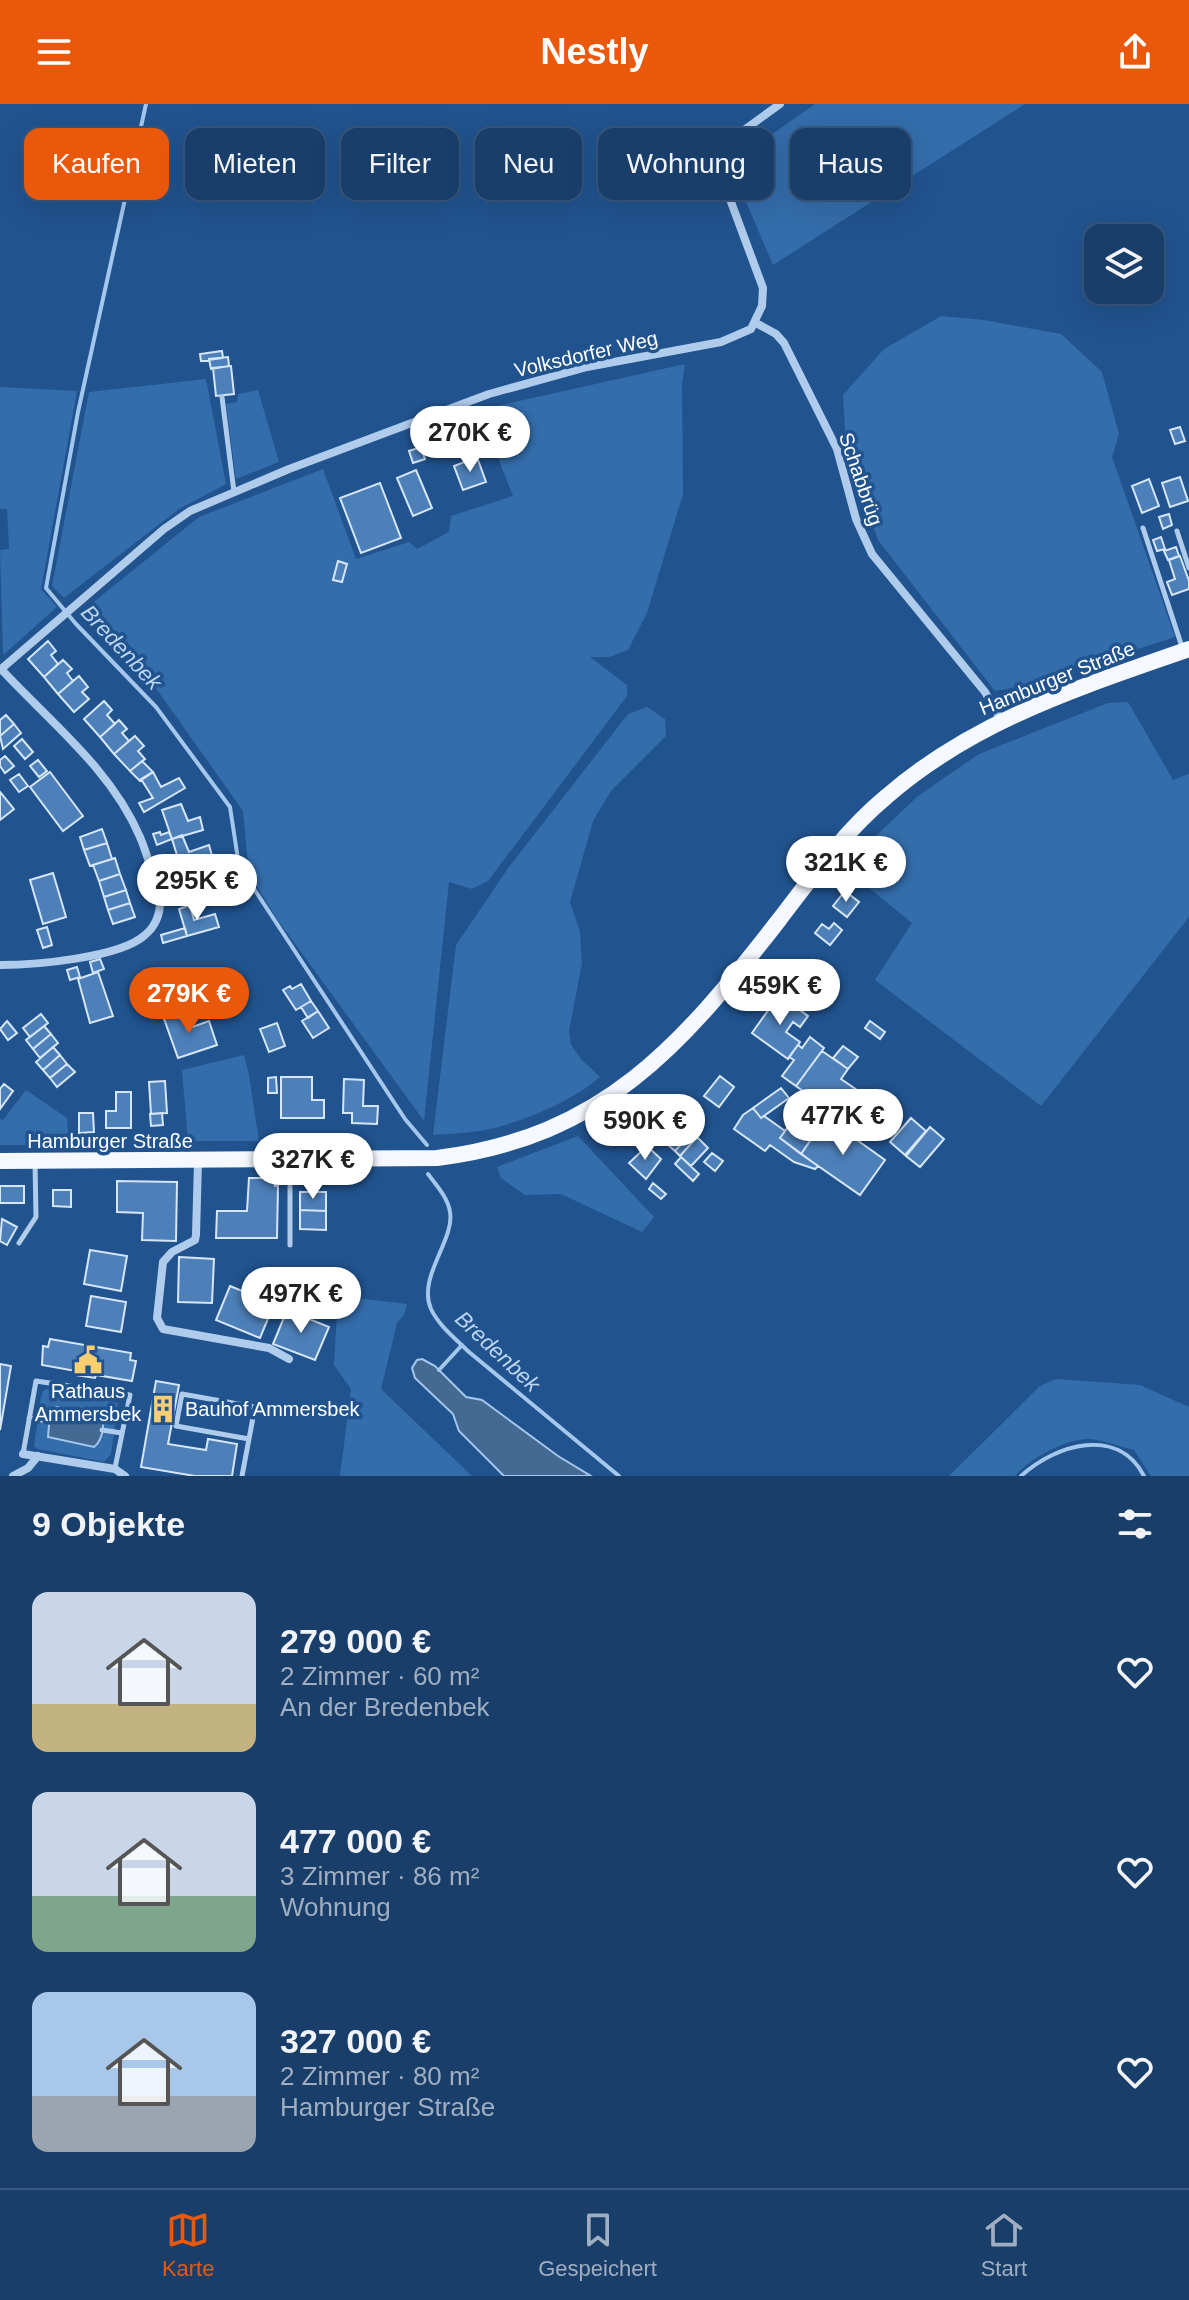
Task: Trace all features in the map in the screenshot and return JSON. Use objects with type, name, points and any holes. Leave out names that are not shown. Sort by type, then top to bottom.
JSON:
[{"type":"main road","name":"Hamburger Straße","points":[[0,1161],[437,1158],[495,1146],[558,1124],[604,1100],[671,1048],[706,1011],[826,859],[866,816],[930,761],[1001,720],[1086,685],[1186,650]]},
{"type":"street","points":[[756,323],[762,306],[763,288],[721,175],[719,155],[733,138],[780,104]]},
{"type":"street","name":"Volksdorfer Weg","points":[[1,669],[176,520],[234,493],[289,469],[503,389],[587,367],[732,339],[756,323]]},
{"type":"street","name":"Schabbrüg","points":[[756,323],[776,334],[784,343],[837,449],[856,519],[872,554],[985,692],[1001,720]]},
{"type":"street","points":[[0,965],[30,966],[63,962],[136,942],[154,924],[161,906],[140,837],[112,788],[89,759],[1,669]]},
{"type":"street","points":[[198,1161],[195,1240],[172,1252],[163,1262],[157,1318],[163,1329],[269,1348],[289,1359]]},
{"type":"street","points":[[23,1454],[115,1469],[125,1476]]},
{"type":"street","points":[[13,1476],[28,1468],[38,1456]]},
{"type":"lane","points":[[222,397],[234,493]]},
{"type":"lane","points":[[1143,528],[1186,650]]},
{"type":"lane","points":[[1177,531],[1189,568]]},
{"type":"lane","points":[[290,1160],[290,1245]]},
{"type":"lane","points":[[19,1243],[36,1217],[35,1161]]},
{"type":"lane","points":[[23,1454],[36,1381],[130,1395],[115,1469]]},
{"type":"lane","points":[[242,1476],[249,1439],[255,1407],[182,1394],[176,1426],[249,1439]]},
{"type":"lane","points":[[29,1418],[49,1421]]},
{"type":"lane","points":[[102,1430],[122,1433]]},
{"type":"shaded area","points":[[815,104],[1025,104],[911,177],[911,128],[790,128],[790,200],[875,200],[773,265],[745,200],[774,200],[774,133]]},
{"type":"shaded area","points":[[941,316],[984,320],[1061,334],[1102,372],[1119,434],[1112,457],[1175,637],[1110,658],[1084,662],[1022,686],[995,691],[878,540],[846,446],[843,395],[884,349]]},
{"type":"shaded area","points":[[685,364],[682,384],[683,494],[647,613],[628,650],[609,657],[590,657],[627,685],[627,696],[488,881],[472,889],[449,882],[424,1121],[277,919],[249,873],[243,811],[158,691],[80,613],[199,517],[323,469],[356,559],[409,542],[417,549],[449,532],[451,516],[513,496],[479,410]]},
{"type":"shaded area","points":[[206,379],[226,484],[179,509],[64,598],[52,586],[89,392]]},
{"type":"shaded area","points":[[0,387],[77,391],[41,589],[57,607],[3,655],[0,550],[9,549],[7,509],[0,509]]},
{"type":"shaded area","points":[[258,390],[279,462],[236,479],[226,404],[237,402],[238,394]]},
{"type":"shaded area","points":[[1128,702],[1173,780],[1189,774],[1189,917],[1041,1106],[875,980],[912,923],[843,867],[918,796],[979,754],[1108,703]]},
{"type":"shaded area","points":[[647,707],[665,719],[666,736],[611,791],[593,821],[570,902],[580,932],[582,963],[569,1031],[571,1045],[600,1077],[561,1103],[515,1122],[479,1131],[433,1135],[456,945],[509,867],[628,714]]},
{"type":"shaded area","points":[[244,1055],[259,1141],[188,1141],[182,1070]]},
{"type":"shaded area","points":[[26,1090],[67,1118],[69,1145],[0,1145],[0,1119],[3,1120]]},
{"type":"shaded area","points":[[578,1136],[654,1217],[642,1232],[561,1194],[525,1195],[501,1178],[497,1167]]},
{"type":"shaded area","points":[[338,1296],[407,1304],[404,1315],[397,1323],[381,1389],[472,1476],[340,1476],[351,1389],[334,1365]]},
{"type":"shaded area","points":[[422,1359],[435,1366],[466,1397],[482,1400],[558,1456],[591,1476],[504,1476],[459,1431],[453,1414],[415,1378],[412,1368],[417,1360]]},
{"type":"shaded area","points":[[1056,1379],[1140,1385],[1189,1407],[1189,1476],[1151,1476],[1134,1450],[1090,1439],[1070,1442],[1049,1451],[1015,1476],[949,1476],[1040,1386]]},
{"type":"shaded area","points":[[47,1389],[85,1400],[86,1396],[118,1403],[111,1454],[104,1462],[34,1446],[43,1391]],"holes":[[[103,1421],[100,1440],[48,1437]]]},
{"type":"shaded area","points":[[56,1407],[102,1416],[102,1433],[97,1444],[94,1447],[48,1437],[50,1414]]},
{"type":"building","points":[[222,351],[223,358],[201,361],[200,354]]},
{"type":"building","points":[[228,357],[229,366],[211,369],[209,359]]},
{"type":"building","points":[[231,366],[234,394],[216,396],[213,368]]},
{"type":"building","points":[[1180,427],[1185,441],[1175,444],[1170,430]]},
{"type":"building","points":[[421,447],[425,459],[413,463],[409,451]]},
{"type":"building","points":[[477,457],[486,482],[463,490],[454,466]]},
{"type":"building","points":[[416,470],[432,508],[413,516],[397,478]]},
{"type":"building","points":[[1180,477],[1188,501],[1170,507],[1162,483]]},
{"type":"building","points":[[1149,479],[1159,506],[1142,513],[1132,486]]},
{"type":"building","points":[[380,483],[401,538],[361,553],[340,498]]},
{"type":"building","points":[[1169,514],[1172,525],[1163,529],[1159,517]]},
{"type":"building","points":[[1161,537],[1165,549],[1157,551],[1153,540]]},
{"type":"building","points":[[1176,547],[1179,556],[1168,560],[1164,551]]},
{"type":"building","points":[[1180,556],[1189,589],[1172,595],[1167,582],[1175,579],[1169,560]]},
{"type":"building","points":[[338,561],[347,564],[342,582],[333,580]]},
{"type":"building","points":[[48,641],[56,651],[51,655],[58,664],[44,677],[28,659]]},
{"type":"building","points":[[63,660],[72,669],[67,673],[73,681],[58,694],[44,677]]},
{"type":"building","points":[[79,676],[88,687],[82,692],[89,699],[74,712],[58,694]]},
{"type":"building","points":[[104,701],[112,710],[107,715],[115,724],[100,737],[84,719]]},
{"type":"building","points":[[6,715],[14,724],[0,736],[0,720]]},
{"type":"building","points":[[119,720],[127,729],[122,733],[129,741],[114,754],[100,737]]},
{"type":"building","points":[[14,724],[21,733],[3,749],[0,736]]},
{"type":"building","points":[[135,736],[144,746],[138,751],[145,759],[130,771],[114,754]]},
{"type":"building","points":[[22,739],[33,752],[25,759],[14,746]]},
{"type":"building","points":[[5,756],[14,766],[5,773],[0,760]]},
{"type":"building","points":[[38,760],[47,771],[39,777],[30,766]]},
{"type":"building","points":[[142,761],[153,772],[140,781],[130,771]]},
{"type":"building","points":[[50,772],[83,816],[63,831],[30,787]]},
{"type":"building","points":[[153,772],[161,787],[179,778],[185,788],[144,812],[139,803],[153,798],[141,779]]},
{"type":"building","points":[[19,774],[28,786],[19,792],[10,780]]},
{"type":"building","points":[[0,792],[14,809],[0,820]]},
{"type":"building","points":[[181,804],[188,821],[200,817],[203,830],[172,839],[162,810]]},
{"type":"building","points":[[102,829],[107,843],[84,850],[80,837]]},
{"type":"building","points":[[160,832],[161,835],[169,832],[172,839],[157,845],[153,834]]},
{"type":"building","points":[[182,835],[189,852],[209,845],[213,859],[181,868],[172,839]]},
{"type":"building","points":[[107,843],[112,859],[90,866],[84,850]]},
{"type":"building","points":[[169,856],[171,863],[179,861],[181,868],[166,873],[161,858]]},
{"type":"building","points":[[115,858],[120,874],[99,881],[93,865]]},
{"type":"building","points":[[194,871],[199,887],[220,880],[223,892],[191,901],[183,873]]},
{"type":"building","points":[[53,873],[66,917],[43,924],[30,880]]},
{"type":"building","points":[[120,874],[126,890],[104,897],[99,881]]},
{"type":"building","points":[[126,890],[130,903],[108,910],[104,897]]},
{"type":"building","points":[[845,891],[859,902],[847,917],[833,906]]},
{"type":"building","points":[[130,903],[135,917],[113,924],[108,910]]},
{"type":"building","points":[[190,905],[194,920],[215,914],[219,927],[187,936],[179,909]]},
{"type":"building","points":[[834,923],[842,930],[830,945],[815,933],[822,924],[829,929]]},
{"type":"building","points":[[47,927],[52,945],[43,948],[37,930]]},
{"type":"building","points":[[185,928],[187,936],[163,943],[161,935]]},
{"type":"building","points":[[100,959],[104,969],[93,973],[90,962]]},
{"type":"building","points":[[77,967],[80,977],[70,980],[67,970]]},
{"type":"building","points":[[165,969],[165,991],[144,993],[144,971]]},
{"type":"building","points":[[98,972],[113,1016],[90,1023],[78,979]]},
{"type":"building","points":[[301,984],[311,1001],[296,1010],[283,990]]},
{"type":"building","points":[[779,995],[808,1016],[800,1027],[793,1022],[786,1032],[800,1042],[788,1059],[752,1033]]},
{"type":"building","points":[[311,1001],[318,1011],[308,1018],[301,1007]]},
{"type":"building","points":[[181,1010],[187,1029],[209,1021],[217,1045],[178,1058],[163,1016]]},
{"type":"building","points":[[318,1011],[329,1028],[313,1038],[302,1021]]},
{"type":"building","points":[[41,1014],[48,1023],[30,1037],[23,1028]]},
{"type":"building","points":[[7,1021],[17,1033],[8,1040],[0,1029]]},
{"type":"building","points":[[870,1021],[885,1032],[880,1039],[865,1028]]},
{"type":"building","points":[[277,1023],[285,1046],[269,1052],[260,1029]]},
{"type":"building","points":[[44,1026],[51,1034],[33,1049],[26,1040]]},
{"type":"building","points":[[51,1034],[58,1043],[40,1058],[33,1049]]},
{"type":"building","points":[[810,1037],[824,1048],[796,1086],[782,1076],[794,1060],[789,1057],[798,1045],[802,1048]]},
{"type":"building","points":[[843,1046],[858,1057],[848,1069],[833,1058]]},
{"type":"building","points":[[53,1047],[60,1055],[43,1070],[36,1062]]},
{"type":"building","points":[[822,1051],[848,1069],[841,1079],[876,1103],[852,1137],[806,1104],[811,1097],[796,1086]]},
{"type":"building","points":[[60,1055],[67,1064],[50,1078],[43,1070]]},
{"type":"building","points":[[67,1064],[75,1072],[57,1087],[50,1078]]},
{"type":"building","points":[[720,1076],[734,1087],[719,1107],[704,1096]]},
{"type":"building","points":[[276,1077],[277,1093],[268,1093],[268,1078]]},
{"type":"building","points":[[281,1077],[312,1077],[312,1100],[324,1100],[324,1118],[281,1118]]},
{"type":"building","points":[[344,1079],[364,1080],[363,1106],[378,1106],[377,1124],[352,1123],[352,1113],[343,1113]]},
{"type":"building","points":[[165,1081],[167,1113],[151,1114],[149,1082]]},
{"type":"building","points":[[4,1084],[13,1091],[0,1109],[0,1089]]},
{"type":"building","points":[[781,1088],[789,1098],[761,1118],[753,1108]]},
{"type":"building","points":[[116,1092],[131,1092],[131,1128],[106,1128],[106,1111],[116,1111]]},
{"type":"building","points":[[805,1103],[826,1118],[801,1154],[780,1138]]},
{"type":"building","points":[[753,1108],[761,1118],[764,1116],[785,1131],[780,1138],[818,1166],[815,1169],[794,1162],[770,1145],[765,1151],[734,1129],[743,1115]]},
{"type":"building","points":[[79,1113],[93,1113],[94,1132],[79,1133]]},
{"type":"building","points":[[162,1113],[163,1125],[151,1126],[150,1114]]},
{"type":"building","points":[[675,1118],[691,1133],[675,1151],[659,1137]]},
{"type":"building","points":[[826,1118],[885,1160],[860,1195],[801,1154]]},
{"type":"building","points":[[911,1118],[926,1131],[905,1155],[890,1142]]},
{"type":"building","points":[[930,1127],[944,1139],[920,1167],[906,1156]]},
{"type":"building","points":[[692,1132],[697,1137],[680,1156],[675,1151]]},
{"type":"building","points":[[697,1137],[708,1148],[691,1166],[680,1156]]},
{"type":"building","points":[[647,1146],[661,1159],[646,1179],[629,1163]]},
{"type":"building","points":[[712,1153],[723,1161],[715,1171],[704,1162]]},
{"type":"building","points":[[681,1157],[699,1174],[693,1181],[675,1164]]},
{"type":"building","points":[[249,1178],[275,1178],[275,1186],[278,1186],[277,1238],[216,1238],[217,1211],[247,1211]]},
{"type":"building","points":[[117,1181],[177,1182],[176,1241],[142,1240],[143,1213],[117,1212]]},
{"type":"building","points":[[653,1183],[666,1194],[661,1199],[649,1189]]},
{"type":"building","points":[[0,1186],[24,1186],[24,1203],[0,1203]]},
{"type":"building","points":[[53,1190],[71,1190],[71,1207],[53,1206]]},
{"type":"building","points":[[300,1192],[326,1192],[326,1211],[300,1210]]},
{"type":"building","points":[[300,1210],[326,1211],[326,1230],[300,1229]]},
{"type":"building","points":[[2,1219],[17,1227],[7,1245],[0,1241]]},
{"type":"building","points":[[90,1250],[127,1256],[121,1291],[84,1284]]},
{"type":"building","points":[[179,1257],[214,1259],[212,1303],[178,1302]]},
{"type":"building","points":[[230,1286],[274,1304],[260,1338],[216,1320]]},
{"type":"building","points":[[91,1296],[126,1302],[121,1332],[86,1326]]},
{"type":"building","points":[[287,1310],[329,1327],[315,1360],[273,1344]]},
{"type":"building","name":"Rathaus Ammersbek","points":[[50,1339],[131,1353],[130,1360],[136,1361],[132,1381],[75,1375],[76,1371],[42,1365],[43,1346],[48,1347]]},
{"type":"building","points":[[0,1364],[11,1366],[0,1430]]},
{"type":"building","name":"Bauhof Ammersbek","points":[[156,1381],[179,1385],[168,1444],[206,1450],[208,1439],[237,1444],[232,1476],[195,1476],[141,1467]]},
{"type":"waterway","name":"Bredenbek","points":[[146,104],[78,412],[46,588],[76,624],[156,707],[230,807],[239,866],[405,1119],[427,1145]]},
{"type":"waterway","name":"Bredenbek","points":[[428,1174],[445,1197],[450,1212],[447,1234],[429,1284],[428,1297],[434,1315],[469,1352],[619,1476]]},
{"type":"waterway","points":[[439,1370],[462,1345]]},
{"type":"waterway","name":"Bredenbek","points":[[1021,1476],[1051,1455],[1086,1445],[1119,1450],[1133,1460],[1144,1476]]},
{"type":"place","name":"Rathaus Ammersbek","points":[[88,1360]]},
{"type":"place","name":"Bauhof Ammersbek","points":[[163,1409]]}]
